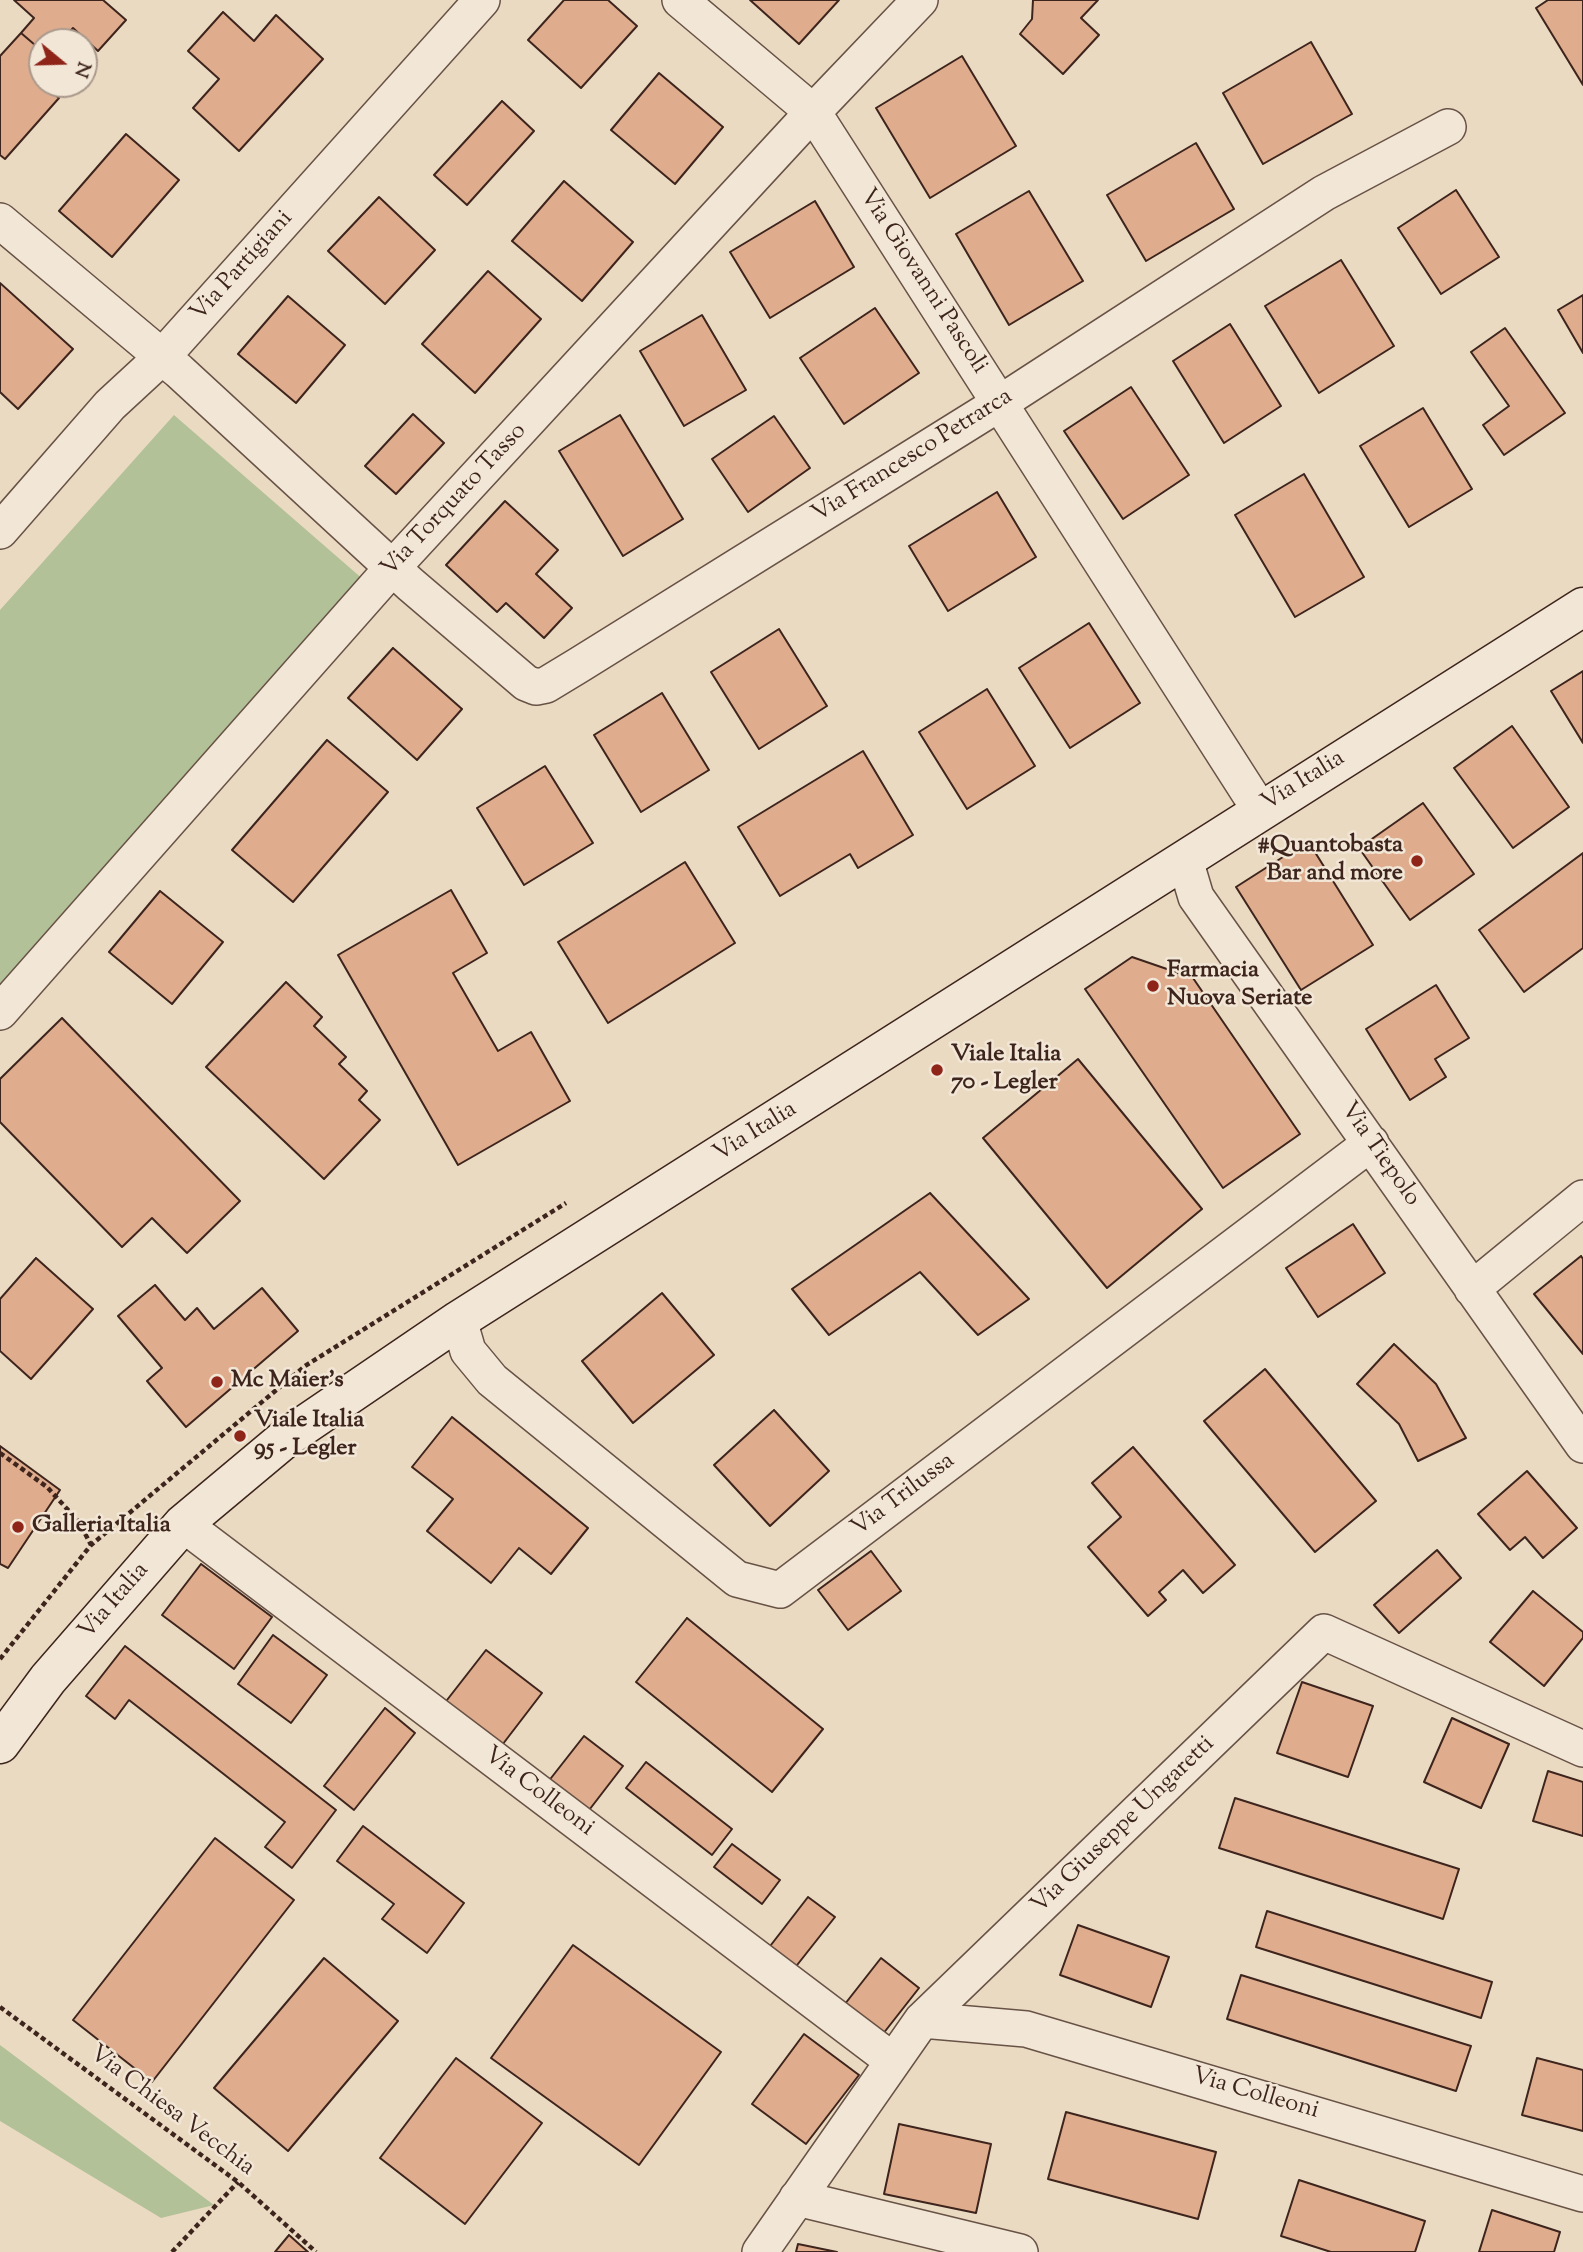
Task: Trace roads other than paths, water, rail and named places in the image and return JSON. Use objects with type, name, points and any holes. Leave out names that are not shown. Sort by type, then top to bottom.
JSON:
[{"type":"main road","name":"Via Italia","points":[[0,1744],[48,1679],[183,1524],[287,1437],[459,1320],[1583,607]]},
{"type":"street","name":"Via Partigiani","points":[[0,531],[110,405],[162,357],[482,0]]},
{"type":"street","name":"Via Giovanni Pascoli","points":[[680,0],[813,112],[1260,810]]},
{"type":"street","name":"Via Torquato Tasso","points":[[0,1012],[393,567],[813,112],[920,0]]},
{"type":"street","name":"Via Francesco Petrarca","points":[[0,221],[162,357],[393,567],[526,683],[537,687],[546,685],[1000,403],[1324,193],[1448,127]]},
{"type":"street","name":"Via Tiepolo","points":[[1185,860],[1196,897],[1472,1289],[1577,1421]]},
{"type":"street","name":"Via Trilussa","points":[[459,1320],[468,1351],[492,1380],[737,1579],[780,1590],[1371,1143]]},
{"type":"street","points":[[1472,1289],[1583,1198]]},
{"type":"street","name":"Via Colleoni","points":[[183,1524],[893,2062]]},
{"type":"street","name":"Via Giuseppe Ungaretti","points":[[760,2252],[922,2020],[1324,1632],[1583,1749]]},
{"type":"street","name":"Via Colleoni","points":[[922,2020],[1026,2029],[1583,2194]]},
{"type":"street","points":[[797,2199],[1020,2252]]},
{"type":"place","name":"#Quantobasta Bar and more","points":[[1417,861]]},
{"type":"place","name":"Farmacia Nuova Seriate","points":[[1153,986]]},
{"type":"place","name":"Viale Italia 70 - Legler","points":[[937,1070]]},
{"type":"place","name":"Mc Maier's","points":[[217,1382]]},
{"type":"place","name":"Viale Italia 95 - Legler","points":[[240,1436]]},
{"type":"place","name":"Galleria Italia","points":[[18,1527]]}]
